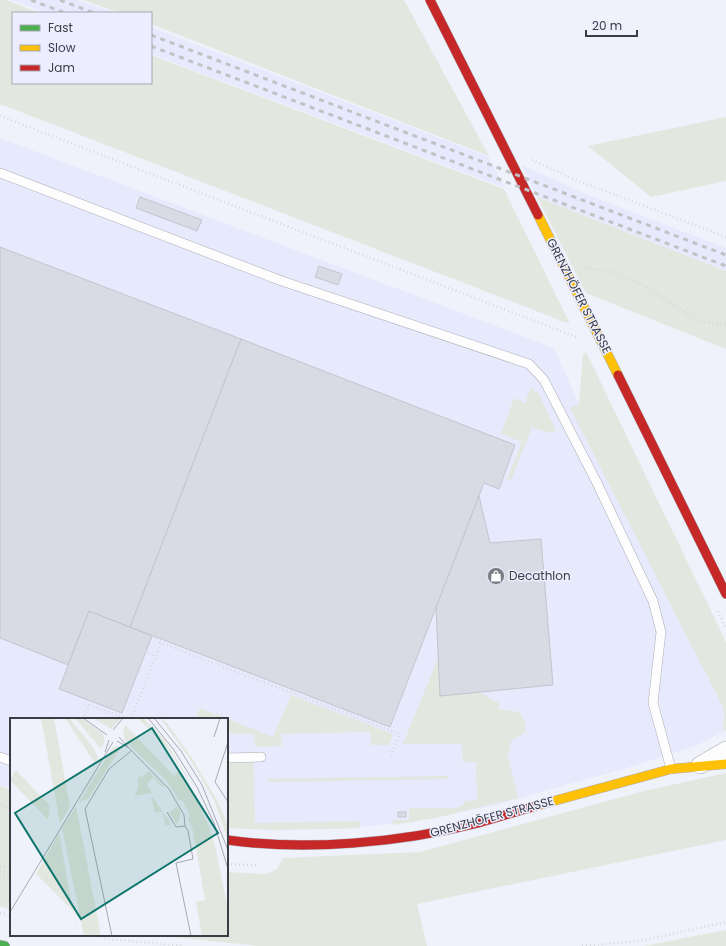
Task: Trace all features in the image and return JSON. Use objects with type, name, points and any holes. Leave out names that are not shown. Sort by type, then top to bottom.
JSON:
[{"type":"main road","name":"GRENZHÖFER STRASSE","points":[[430,0],[600,338],[726,594]]},
{"type":"main road","points":[[697,766],[726,764]]},
{"type":"main road","name":"GRENZHÖFER STRASSE","points":[[228,840],[264,845],[368,842],[425,834],[477,823],[572,795],[671,769],[697,766]]},
{"type":"main road","points":[[0,945],[5,946]]},
{"type":"street","name":"GRENZHÖFER STRASSE","points":[[697,766],[726,750]]},
{"type":"lane","points":[[0,173],[279,280],[529,364],[544,380],[653,601],[661,632],[652,703],[671,769]]},
{"type":"lane","points":[[0,757],[10,761]]},
{"type":"lane","points":[[228,758],[261,757]]},
{"type":"path","points":[[0,116],[356,254],[586,340],[600,338]]},
{"type":"path","points":[[528,157],[571,178],[726,237]]},
{"type":"path","points":[[565,268],[596,268],[613,272],[643,285],[698,321],[726,325]]},
{"type":"path","points":[[155,637],[154,640],[161,643],[400,734],[390,756]]},
{"type":"path","points":[[130,718],[161,643]]},
{"type":"path","points":[[145,652],[156,656]]},
{"type":"path","points":[[84,716],[91,701]]},
{"type":"path","points":[[89,705],[127,718]]},
{"type":"path","points":[[0,804],[10,808]]},
{"type":"path","points":[[0,866],[10,868]]},
{"type":"path","points":[[0,871],[10,874]]},
{"type":"path","points":[[0,875],[10,878]]},
{"type":"path","points":[[0,913],[10,916]]},
{"type":"path","points":[[582,946],[640,941],[726,922]]},
{"type":"path","points":[[98,936],[184,946]]},
{"type":"shaded area","points":[[0,0],[6,0],[37,12],[12,12],[12,84],[152,84],[152,55],[504,189],[570,324],[0,104]]},
{"type":"shaded area","points":[[12,0],[78,0],[111,12],[42,12]]},
{"type":"shaded area","points":[[83,0],[404,0],[489,156],[152,24],[152,12],[117,12]]},
{"type":"shaded area","points":[[152,27],[489,157],[505,188],[152,54]]},
{"type":"shaded area","points":[[726,117],[726,181],[651,197],[588,146]]},
{"type":"shaded area","points":[[0,138],[554,348],[579,404],[571,408],[724,709],[723,732],[696,746],[630,767],[492,806],[412,822],[340,829],[275,830],[228,828],[228,718],[10,718],[10,789],[0,785]]},
{"type":"shaded area","points":[[522,165],[588,195],[726,248],[726,271],[537,197]]},
{"type":"shaded area","points":[[537,197],[726,271],[726,349],[586,293]]},
{"type":"shaded area","points":[[586,352],[726,642],[726,730],[723,732],[724,709],[570,408],[579,404],[583,355]]},
{"type":"shaded area","points":[[531,387],[539,394],[556,431],[550,433],[532,427],[511,480],[507,479],[522,442],[501,434],[514,398],[525,403]]},
{"type":"shaded area","points":[[442,648],[464,684],[499,703],[499,709],[519,712],[525,721],[525,732],[511,741],[508,757],[518,798],[440,817],[393,825],[393,820],[409,820],[409,808],[456,808],[464,805],[464,801],[477,800],[476,762],[463,762],[462,744],[403,744]]},
{"type":"shaded area","points":[[291,695],[393,734],[389,745],[371,745],[370,732],[281,734],[282,746],[255,747],[254,734],[228,734],[228,719],[273,737]]},
{"type":"shaded area","points":[[200,708],[225,718],[195,718]]},
{"type":"shaded area","points":[[228,763],[252,763],[254,765],[255,823],[360,821],[360,828],[275,830],[228,828]]},
{"type":"shaded area","points":[[726,773],[726,840],[417,904],[427,946],[258,946],[164,936],[228,936],[228,872],[266,874],[277,869],[283,858],[420,852],[644,791]]},
{"type":"shaded area","points":[[448,776],[448,779],[267,782],[268,779]]},
{"type":"shaded area","points":[[0,786],[10,790],[10,910],[0,906]]},
{"type":"shaded area","points":[[726,930],[726,946],[644,946]]},
{"type":"building","points":[[140,197],[202,220],[197,231],[136,208]]},
{"type":"building","points":[[0,247],[241,339],[130,627],[89,611],[68,665],[0,638]]},
{"type":"building","points":[[319,266],[342,274],[338,285],[315,277]]},
{"type":"building","points":[[241,339],[515,445],[499,489],[484,483],[390,727],[130,627]]},
{"type":"building","name":"Decathlon","points":[[479,496],[490,543],[541,539],[553,685],[440,696],[436,608]]},
{"type":"building","points":[[89,611],[152,636],[122,713],[59,689]]},
{"type":"building","points":[[398,812],[406,812],[406,817],[398,817]]},
{"type":"railway","points":[[31,0],[62,12]]},
{"type":"railway","points":[[60,0],[91,12]]},
{"type":"railway","points":[[152,35],[726,255]]},
{"type":"railway","points":[[152,46],[726,266]]},
{"type":"traffic: fast","points":[[0,945],[5,946]]},
{"type":"traffic: slow","points":[[538,215],[618,375]]},
{"type":"traffic: slow","points":[[539,805],[671,769],[726,764]]},
{"type":"traffic: jam","points":[[430,0],[538,215]]},
{"type":"traffic: jam","points":[[618,375],[726,594]]},
{"type":"traffic: jam","points":[[228,840],[289,845],[321,845],[385,840],[448,830],[539,805]]},
{"type":"place","name":"Decathlon","points":[[496,576]]}]
